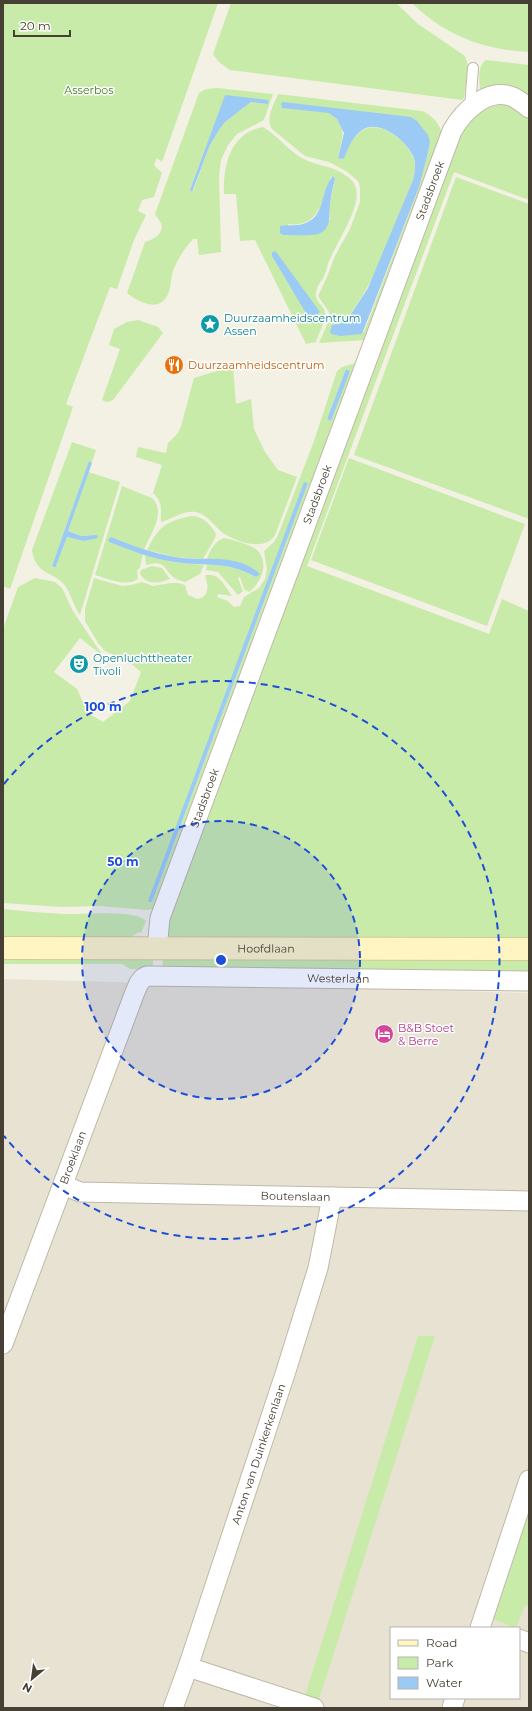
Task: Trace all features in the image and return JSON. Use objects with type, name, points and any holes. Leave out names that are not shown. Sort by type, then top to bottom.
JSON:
[{"type":"street","name":"Stadsbroek","points":[[157,949],[160,918],[452,130],[458,120],[470,107],[490,97],[504,95],[518,99],[529,108]]},
{"type":"street","name":"Hoofdlaan","points":[[3,948],[529,949]]},
{"type":"street","name":"Westerlaan","points":[[147,976],[529,981]]},
{"type":"street","name":"Broeklaan","points":[[3,1344],[139,983],[142,978],[147,976]]},
{"type":"street","name":"Boutenslaan","points":[[63,1185],[80,1192],[529,1201]]},
{"type":"street","name":"Anton van Duinkerkenlaan","points":[[172,1708],[188,1667],[286,1371],[318,1268],[332,1197]]},
{"type":"street","points":[[483,1627],[529,1480]]},
{"type":"street","points":[[188,1667],[314,1708]]},
{"type":"lane","points":[[470,107],[473,68]]},
{"type":"shaded area","points":[[3,979],[529,993],[529,1708],[3,1708]]},
{"type":"green space","name":"Asserbos","points":[[3,3],[218,3],[162,162],[157,158],[154,165],[162,173],[154,197],[142,200],[138,211],[146,215],[134,240],[117,289],[110,287],[66,404],[73,407],[10,589],[3,586]]},
{"type":"green space","points":[[231,3],[396,3],[418,24],[465,56],[468,65],[464,98],[462,100],[230,70],[219,62],[213,54]]},
{"type":"green space","points":[[412,3],[529,3],[529,52],[496,48],[466,39],[437,24]]},
{"type":"green space","points":[[486,60],[529,65],[529,97],[480,92],[480,71]]},
{"type":"green space","points":[[218,88],[273,94],[264,120],[237,134],[228,145],[221,160],[219,176],[221,252],[199,255],[197,239],[193,239],[182,253],[174,268],[170,290],[167,296],[158,304],[147,304],[127,293],[145,242],[155,238],[160,233],[162,227],[161,223],[155,214],[199,93],[206,89]],"holes":[[[225,96],[269,101],[267,104],[251,102],[225,122],[210,145],[193,191],[190,190]]]},
{"type":"green space","points":[[278,94],[422,111],[430,115],[440,128],[442,136],[365,340],[319,343],[330,318],[329,312],[318,296],[335,256],[350,229],[360,202],[360,187],[358,181],[346,171],[329,162],[305,156],[272,129],[269,121],[272,107]],"holes":[[[329,113],[430,142],[419,187],[364,332],[334,324],[343,323],[355,307],[375,273],[413,180],[415,167],[411,152],[400,139],[385,130],[370,127],[359,133],[350,143],[341,159],[338,158],[342,139],[342,128],[336,118]]]},
{"type":"green space","points":[[503,104],[514,105],[529,115],[529,200],[454,172],[307,566],[489,634],[502,599],[529,611],[529,939],[172,938],[167,936],[164,921],[453,142],[468,122],[479,113],[494,106]]},
{"type":"green space","points":[[263,127],[300,157],[340,172],[350,179],[355,187],[357,196],[352,215],[317,289],[316,297],[323,307],[325,317],[316,342],[306,344],[255,240],[240,241],[236,194],[224,194],[225,173],[231,152],[236,143],[252,130]],"holes":[[[331,177],[334,177],[335,179],[330,204],[330,219],[318,234],[287,235],[288,224],[307,222],[318,211]]]},
{"type":"green space","points":[[456,177],[529,204],[529,519],[354,455]]},
{"type":"green space","points":[[138,320],[158,327],[163,333],[113,400],[108,402],[102,400],[120,349],[109,345],[114,329],[127,322]]},
{"type":"green space","points":[[362,361],[156,909],[146,910],[99,906],[62,907],[3,903],[3,629],[18,587],[35,578],[55,582],[62,588],[73,611],[103,656],[80,638],[54,672],[77,689],[88,713],[103,722],[130,701],[141,672],[129,662],[105,651],[98,643],[85,621],[85,609],[94,578],[122,586],[142,582],[153,586],[178,583],[185,585],[188,595],[197,599],[206,594],[207,583],[205,576],[211,575],[218,578],[224,584],[232,596],[218,594],[217,597],[228,601],[234,607],[240,606],[244,597],[259,588],[265,579],[267,569],[264,551],[274,542],[278,535],[314,441],[337,371],[342,367]],"holes":[[[346,369],[349,370],[331,421],[327,419]],[[308,483],[152,902],[151,903]]]},
{"type":"green space","points":[[233,366],[236,404],[251,399],[254,429],[265,452],[278,470],[297,477],[275,535],[265,543],[250,544],[236,540],[223,533],[211,521],[200,513],[196,512],[183,513],[161,522],[160,503],[153,493],[162,465],[136,457],[138,447],[166,453],[168,443],[178,433],[181,426],[194,378]]},
{"type":"green space","points":[[72,442],[96,450],[92,462],[89,462],[52,566],[54,568],[67,537],[84,541],[90,540],[89,535],[81,536],[68,531],[88,472],[120,482],[80,615],[66,587],[37,565],[32,550]]},
{"type":"green space","points":[[349,458],[525,524],[487,626],[311,560]]},
{"type":"green space","points":[[122,486],[152,498],[158,510],[156,524],[144,550],[132,546],[109,542],[143,554],[140,567],[137,571],[138,579],[128,582],[117,582],[95,575]]},
{"type":"green space","points":[[191,516],[199,517],[206,521],[216,534],[203,559],[176,557],[147,550],[159,530],[164,526],[175,520]]},
{"type":"green space","points":[[224,538],[250,546],[257,550],[261,555],[263,561],[262,572],[257,583],[249,592],[244,589],[240,577],[238,578],[243,591],[238,595],[218,572],[206,570],[207,565],[220,565],[238,569],[256,577],[258,576],[217,559],[207,559],[213,546]]},
{"type":"green space","points":[[145,555],[174,562],[204,565],[200,574],[185,582],[172,576],[161,564],[146,565]]},
{"type":"green space","points":[[152,566],[162,568],[170,579],[162,582],[149,582],[145,580],[140,573],[141,570]]},
{"type":"green space","points":[[3,909],[64,914],[120,914],[140,917],[146,921],[141,933],[139,932],[129,938],[3,938]]},
{"type":"green space","points":[[3,958],[150,958],[153,959],[153,965],[150,969],[130,969],[122,964],[3,964]]},
{"type":"green space","points":[[164,958],[529,960],[529,975],[165,969],[162,964]]},
{"type":"green space","points":[[418,1336],[435,1336],[317,1706],[303,1702]]},
{"type":"green space","points":[[529,1510],[529,1606],[525,1605],[516,1627],[512,1627],[493,1619]]},
{"type":"water","points":[[225,95],[268,100],[269,103],[251,102],[225,122],[210,145],[192,192],[190,190]]},
{"type":"water","points":[[283,102],[411,117],[417,121],[428,135],[430,142],[419,187],[362,334],[340,336],[331,334],[330,332],[332,325],[343,323],[368,288],[413,180],[415,169],[414,158],[406,145],[400,139],[385,129],[369,127],[362,130],[353,139],[344,158],[338,158],[344,133],[337,119],[329,113],[282,108],[281,103]]},
{"type":"water","points":[[333,176],[335,179],[330,201],[329,221],[326,229],[318,234],[311,235],[283,235],[280,233],[280,226],[301,224],[308,222],[313,218],[320,207],[326,188]]},
{"type":"water","points":[[274,251],[320,312],[310,320],[272,256]]},
{"type":"water","points":[[346,369],[350,371],[331,421],[327,419]]},
{"type":"water","points":[[89,461],[92,463],[68,531],[81,536],[97,535],[98,538],[84,541],[67,537],[55,568],[52,566]]},
{"type":"water","points":[[304,482],[308,483],[152,902],[150,902],[148,901]]},
{"type":"water","points":[[111,537],[143,549],[175,557],[230,560],[251,567],[260,574],[256,577],[235,568],[225,566],[166,561],[141,554],[109,542],[108,540]]},
{"type":"place","name":"Duurzaamheidscentrum Assen","points":[[210,324]]},
{"type":"place","name":"Duurzaamheidscentrum","points":[[174,365]]},
{"type":"place","name":"Openluchttheater Tivoli","points":[[79,664]]},
{"type":"place","name":"B&B Stoet & Berre","points":[[384,1034]]}]
